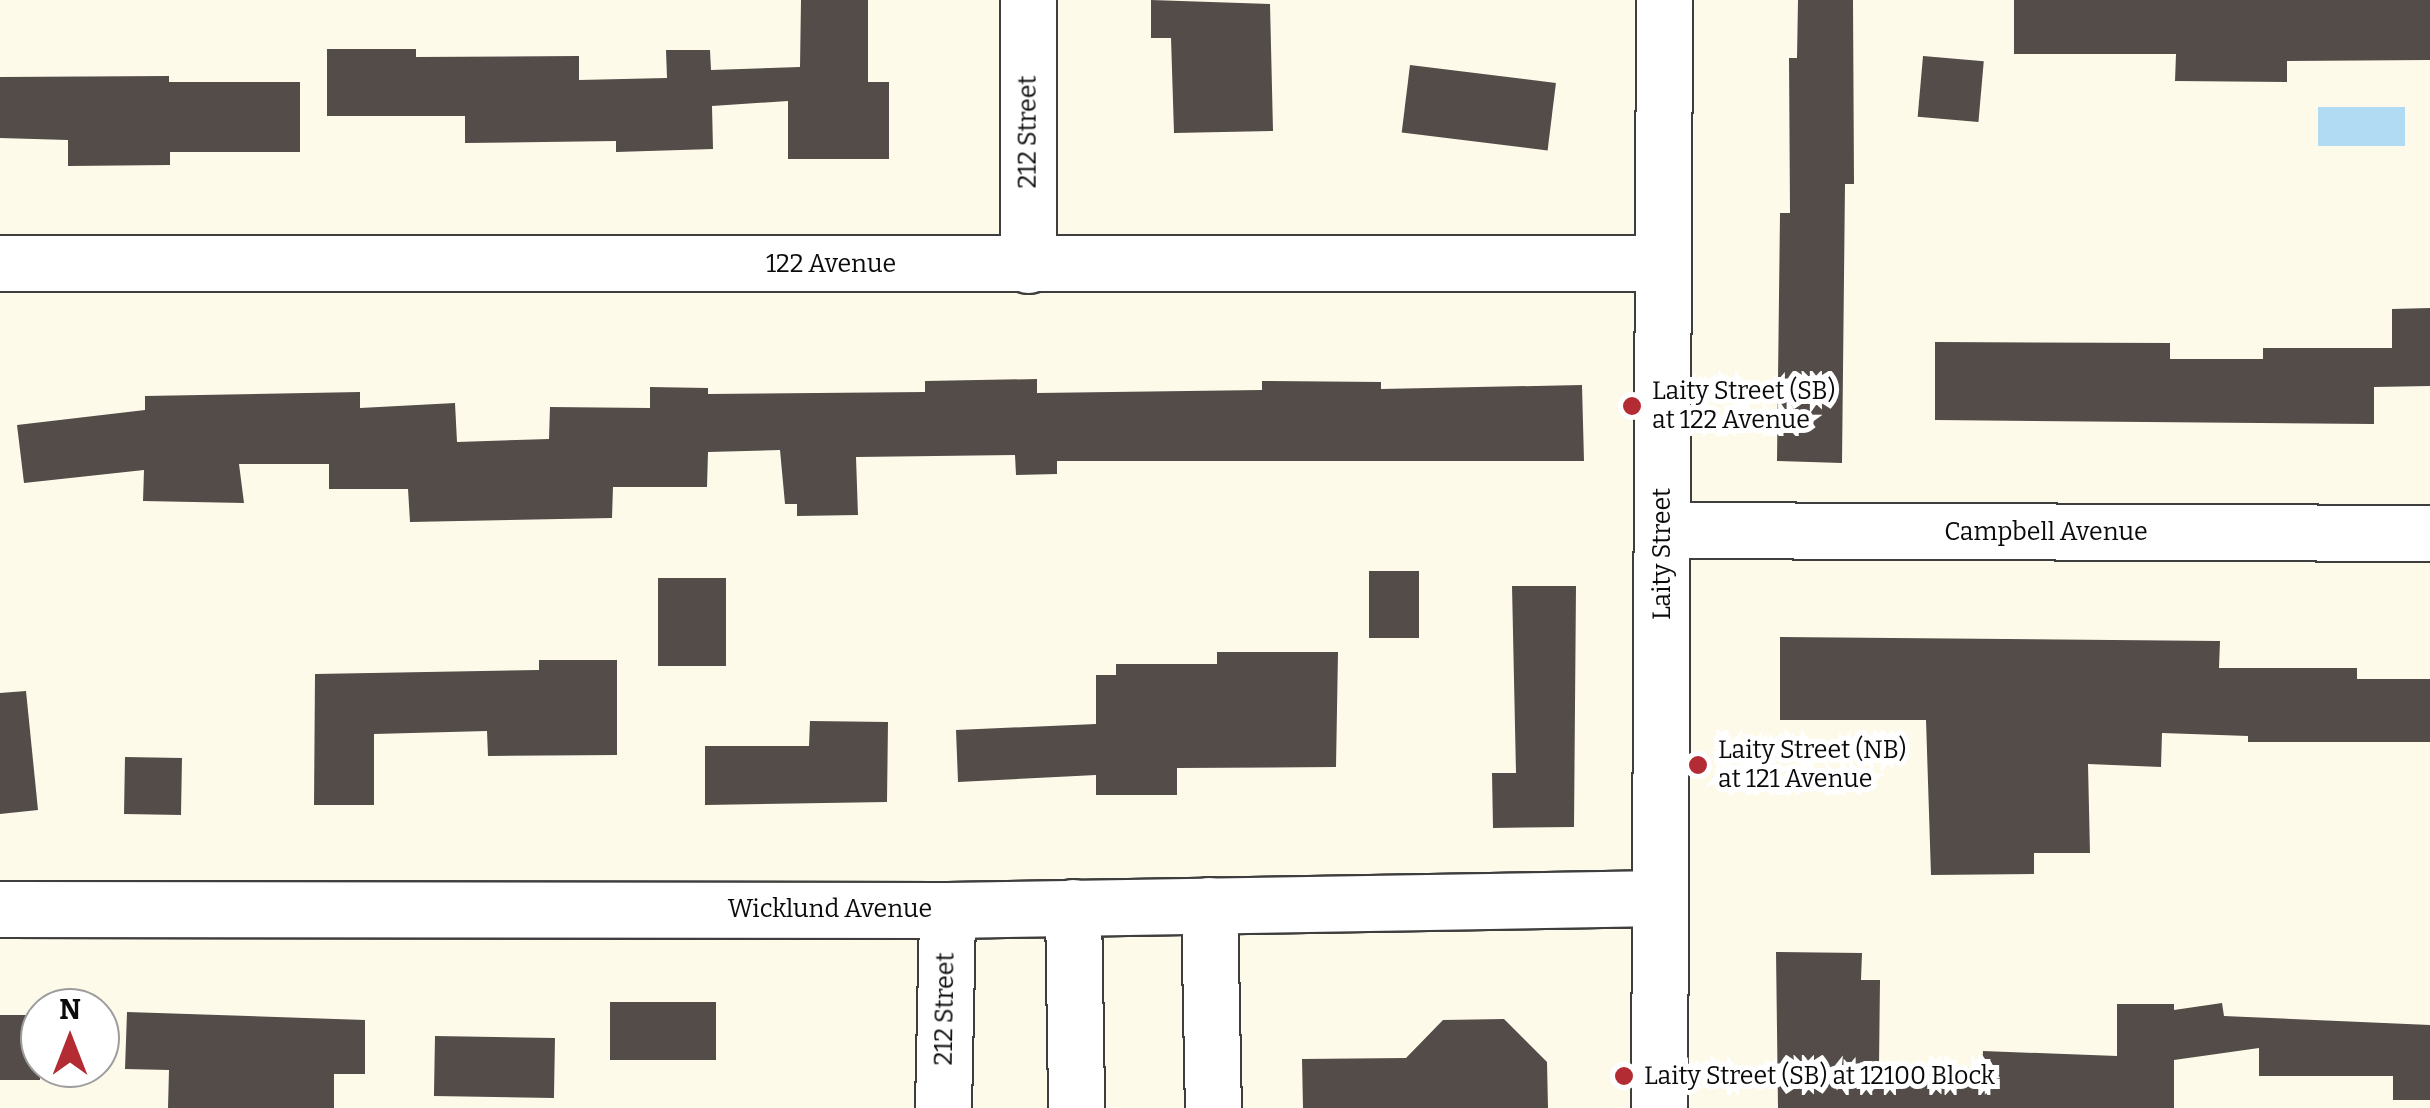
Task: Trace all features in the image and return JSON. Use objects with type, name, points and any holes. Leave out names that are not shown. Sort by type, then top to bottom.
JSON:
[{"type":"street","name":"212 Street","points":[[1028,0],[1028,264]]},
{"type":"street","name":"Laity Street","points":[[1659,1108],[1664,0]]},
{"type":"street","name":"122 Avenue","points":[[0,263],[1663,263]]},
{"type":"street","name":"Campbell Avenue","points":[[1662,530],[2430,533]]},
{"type":"street","name":"Wicklund Avenue","points":[[0,908],[947,910],[1660,898]]},
{"type":"street","points":[[1209,905],[1213,1108]]},
{"type":"street","points":[[1073,907],[1076,1108]]},
{"type":"street","name":"212 Street","points":[[943,1108],[947,910]]},
{"type":"water","points":[[2318,107],[2405,107],[2405,146],[2318,146]]},
{"type":"building","points":[[801,0],[868,0],[868,82],[889,82],[889,159],[788,159],[788,101],[712,106],[713,149],[616,152],[616,141],[465,143],[465,116],[327,116],[327,49],[416,49],[416,57],[579,56],[579,80],[667,78],[666,50],[710,50],[711,70],[800,67]]},
{"type":"building","points":[[1151,0],[1270,4],[1273,131],[1174,133],[1171,38],[1151,38]]},
{"type":"building","points":[[1798,0],[1853,0],[1854,184],[1845,184],[1842,463],[1777,461],[1780,213],[1790,213],[1789,58],[1797,58]]},
{"type":"building","points":[[2014,0],[2430,0],[2430,60],[2287,61],[2287,82],[2175,81],[2176,54],[2014,54]]},
{"type":"building","points":[[1923,56],[1984,61],[1978,122],[1918,117]]},
{"type":"building","points":[[1410,65],[1556,83],[1548,150],[1402,132]]},
{"type":"building","points":[[169,76],[169,82],[300,82],[300,152],[170,152],[170,165],[68,166],[68,140],[0,138],[0,77]]},
{"type":"building","points":[[2430,308],[2430,386],[2374,387],[2374,424],[1935,420],[1935,342],[2170,343],[2170,359],[2263,359],[2263,348],[2392,348],[2392,309]]},
{"type":"building","points":[[1037,379],[1037,393],[1262,390],[1262,381],[1381,382],[1381,389],[1582,385],[1584,461],[1057,461],[1057,474],[1016,475],[1015,455],[856,457],[858,515],[797,516],[797,504],[785,504],[780,450],[708,452],[707,487],[613,487],[612,518],[410,522],[408,489],[329,489],[329,464],[239,464],[244,503],[143,501],[144,470],[24,483],[17,425],[145,410],[145,396],[360,392],[360,408],[455,403],[457,442],[549,439],[550,407],[650,408],[650,387],[708,388],[708,394],[925,392],[925,381]]},
{"type":"building","points":[[1369,571],[1419,571],[1419,638],[1369,638]]},
{"type":"building","points":[[658,578],[726,578],[726,666],[658,666]]},
{"type":"building","points":[[1512,586],[1576,586],[1574,827],[1493,828],[1492,773],[1516,773]]},
{"type":"building","points":[[1780,637],[2220,641],[2219,668],[2357,668],[2357,679],[2430,679],[2430,742],[2248,742],[2248,736],[2162,733],[2161,767],[2088,764],[2090,853],[2034,853],[2034,874],[1931,875],[1926,720],[1780,720]]},
{"type":"building","points":[[1217,652],[1338,652],[1336,767],[1177,768],[1177,795],[1096,795],[1096,775],[958,782],[956,730],[1096,724],[1096,675],[1116,675],[1116,664],[1217,664]]},
{"type":"building","points":[[539,660],[617,660],[617,755],[488,756],[487,731],[374,734],[374,805],[314,805],[315,674],[539,670]]},
{"type":"building","points":[[26,691],[38,810],[0,814],[0,693]]},
{"type":"building","points":[[810,721],[888,722],[887,802],[705,805],[705,746],[809,746]]},
{"type":"building","points":[[125,757],[182,758],[181,815],[124,814]]},
{"type":"building","points":[[1776,952],[1862,953],[1861,980],[1880,980],[1879,1066],[1982,1068],[1983,1051],[2117,1056],[2117,1004],[2174,1004],[2174,1010],[2222,1003],[2224,1016],[2430,1025],[2430,1100],[2393,1100],[2393,1076],[2259,1076],[2259,1048],[2174,1060],[2174,1108],[1778,1108]]},
{"type":"building","points":[[610,1002],[716,1002],[716,1060],[610,1060]]},
{"type":"building","points":[[127,1012],[365,1020],[365,1074],[334,1074],[334,1108],[168,1108],[169,1070],[125,1069]]},
{"type":"building","points":[[0,1015],[20,1015],[20,1080],[0,1080]]},
{"type":"building","points":[[1504,1019],[1547,1062],[1548,1108],[1303,1108],[1302,1059],[1406,1058],[1443,1020]]},
{"type":"building","points":[[435,1036],[555,1038],[554,1098],[434,1096]]},
{"type":"place","name":"Laity Street (SB) at 122 Avenue","points":[[1632,406]]},
{"type":"place","name":"Laity Street (NB) at 121 Avenue","points":[[1698,765]]},
{"type":"place","name":"Laity Street (SB) at 12100 Block","points":[[1624,1076]]}]
